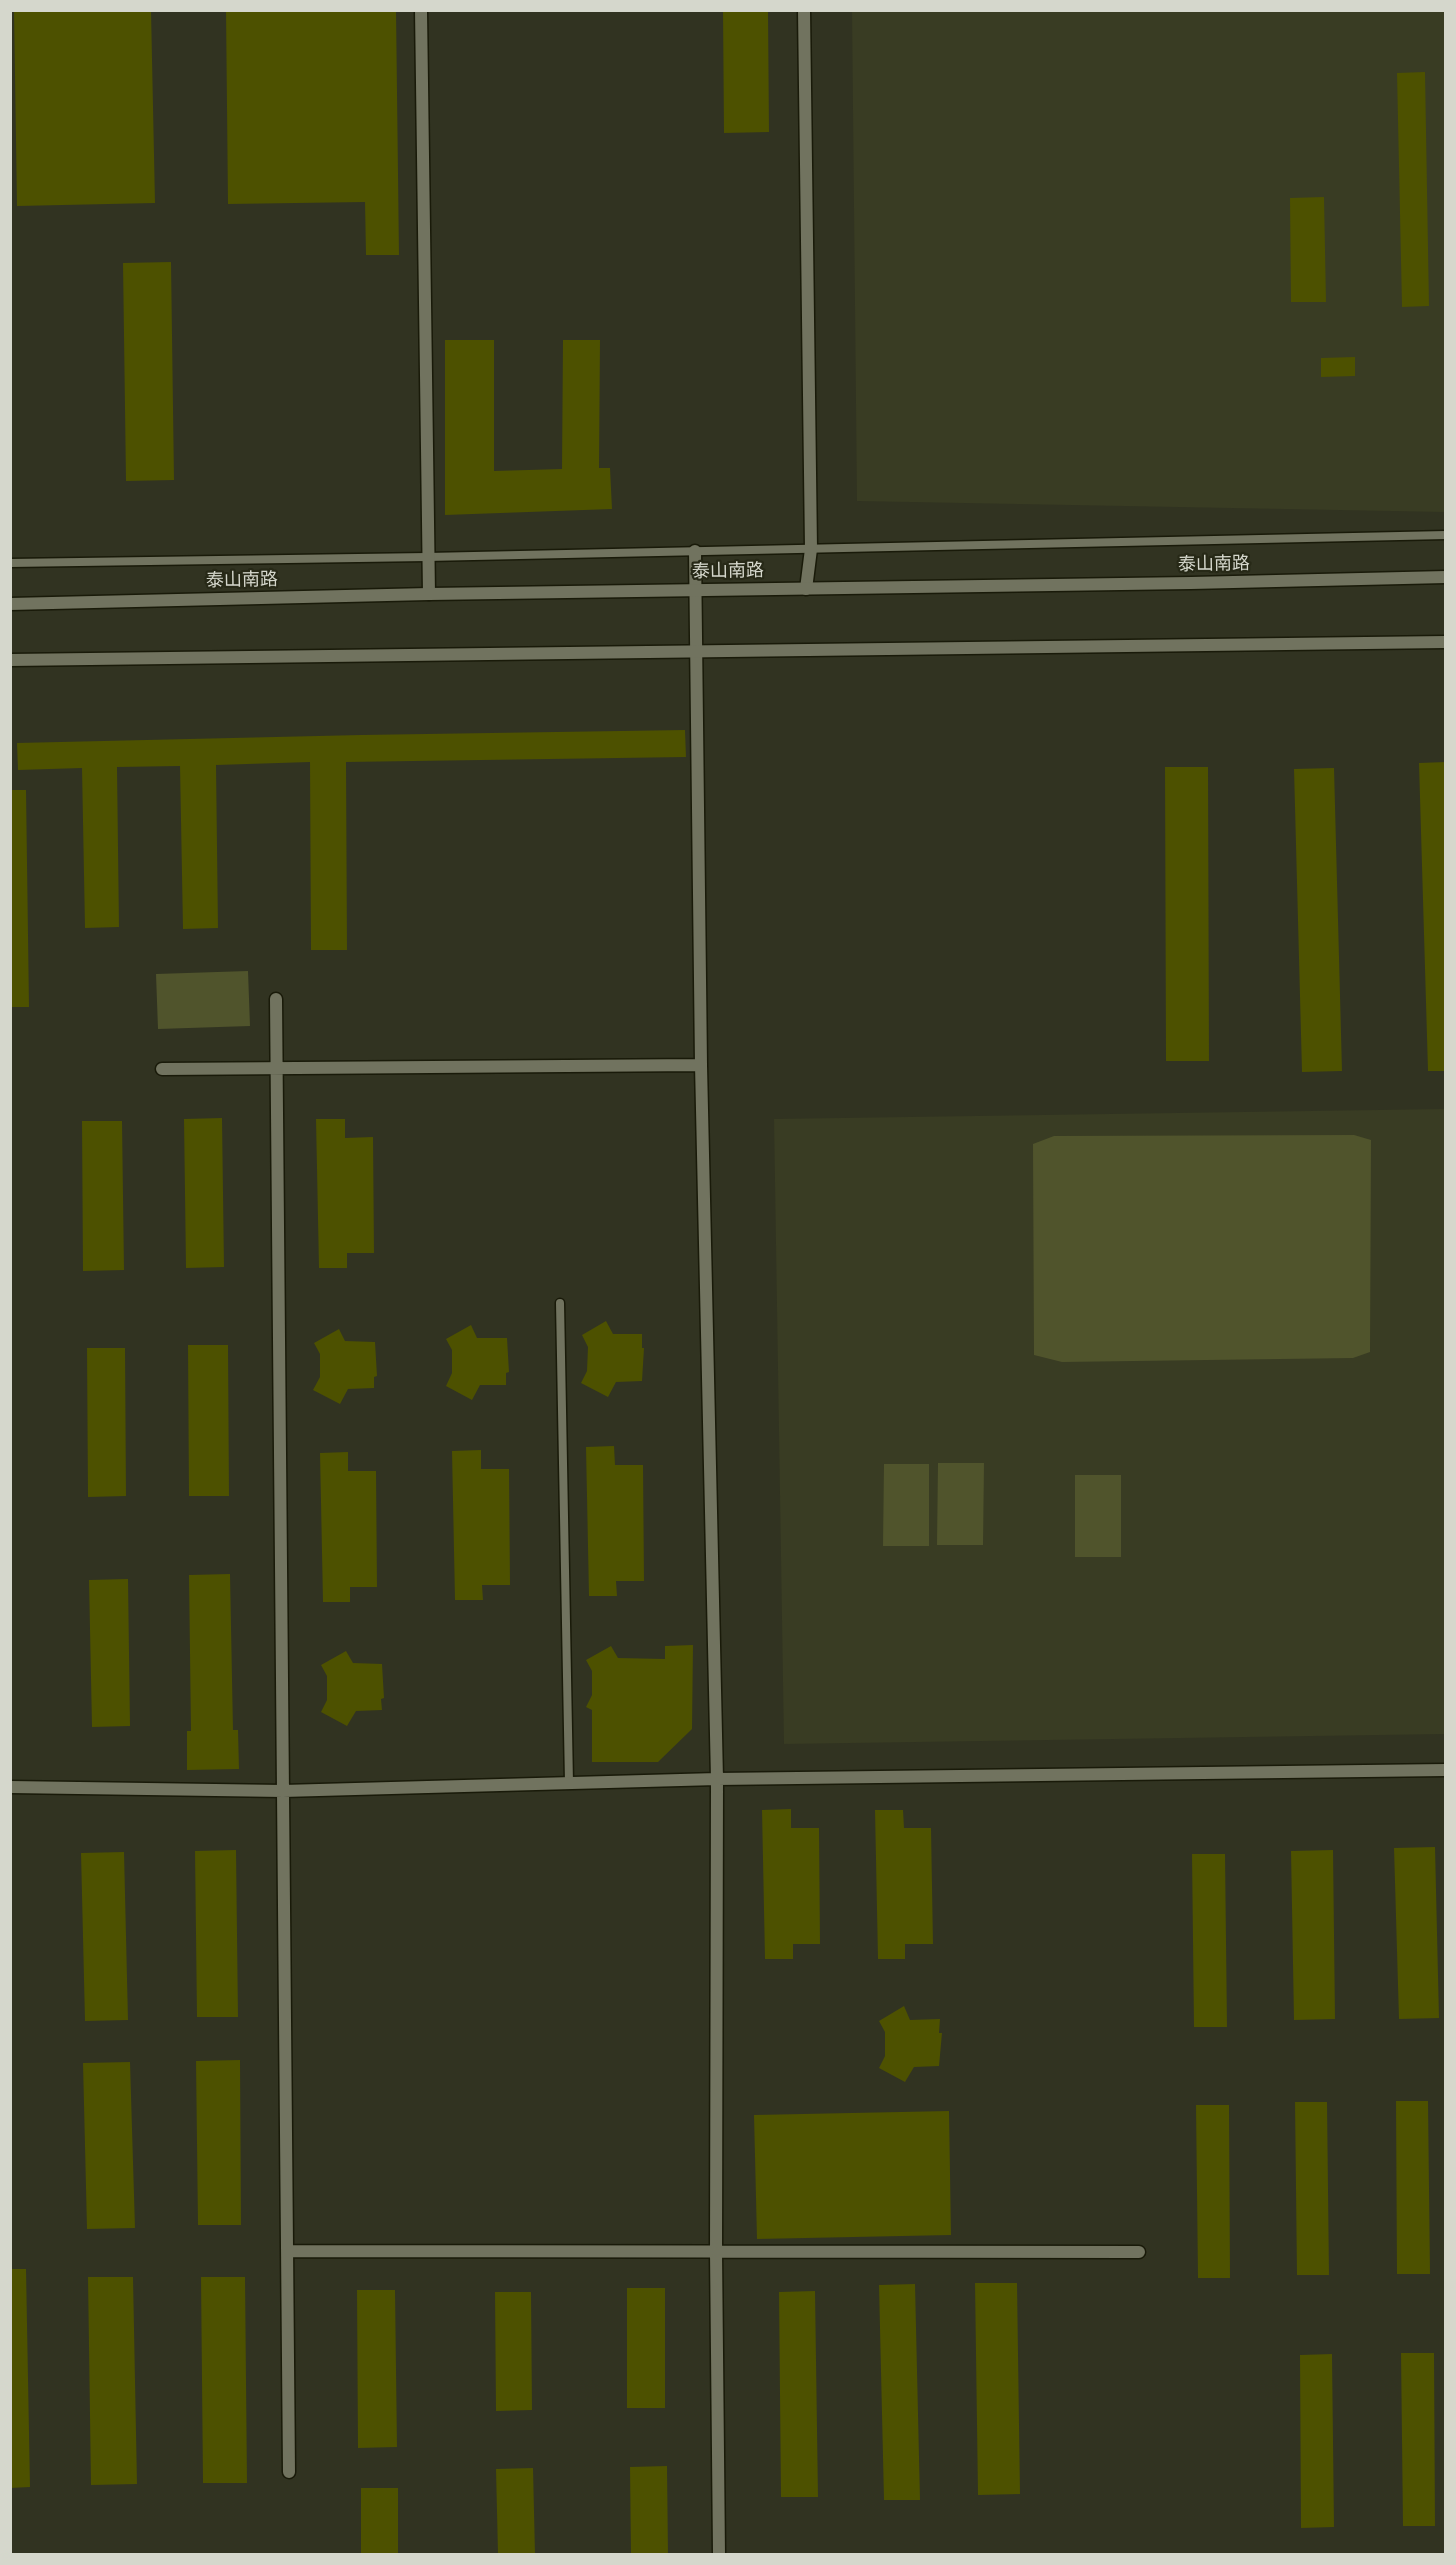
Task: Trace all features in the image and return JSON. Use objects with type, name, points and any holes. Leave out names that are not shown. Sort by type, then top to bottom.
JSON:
[{"type":"street","points":[[421,10],[429,594]]},
{"type":"street","points":[[804,10],[811,549],[806,589]]},
{"type":"street","points":[[695,551],[701,1065],[717,1779],[716,2252],[719,2554]]},
{"type":"street","name":"泰山南路","points":[[10,604],[429,594],[1446,577]]},
{"type":"street","points":[[10,660],[1446,642]]},
{"type":"street","points":[[276,999],[289,2472]]},
{"type":"street","points":[[162,1069],[701,1065]]},
{"type":"street","points":[[10,1787],[283,1791],[717,1779],[1446,1770]]},
{"type":"street","points":[[286,2251],[1139,2252]]},
{"type":"lane","points":[[10,563],[427,557],[1446,535]]},
{"type":"lane","points":[[560,1303],[569,1783]]},
{"type":"shaded area","points":[[852,11],[1445,11],[1445,512],[857,501]]},
{"type":"shaded area","points":[[248,971],[250,1026],[158,1029],[156,974]]},
{"type":"shaded area","points":[[1445,1109],[1445,1734],[784,1744],[774,1119]]},
{"type":"shaded area","points":[[1354,1135],[1371,1140],[1370,1352],[1353,1358],[1062,1362],[1034,1355],[1033,1144],[1054,1136]]},
{"type":"shaded area","points":[[938,1463],[984,1463],[983,1545],[937,1545]]},
{"type":"shaded area","points":[[884,1464],[929,1464],[929,1546],[883,1546]]},
{"type":"shaded area","points":[[1075,1475],[1121,1475],[1121,1557],[1075,1557]]},
{"type":"building","points":[[14,10],[151,10],[155,203],[17,206]]},
{"type":"building","points":[[226,10],[396,10],[399,255],[366,255],[365,202],[228,204]]},
{"type":"building","points":[[723,10],[768,10],[769,132],[724,133]]},
{"type":"building","points":[[1425,72],[1429,306],[1402,307],[1397,73]]},
{"type":"building","points":[[1324,197],[1326,302],[1291,302],[1290,198]]},
{"type":"building","points":[[171,262],[174,480],[126,481],[123,263]]},
{"type":"building","points":[[445,340],[494,340],[494,471],[562,469],[563,340],[600,340],[599,468],[610,468],[612,509],[445,515]]},
{"type":"building","points":[[1355,357],[1355,376],[1321,377],[1321,358]]},
{"type":"building","points":[[685,730],[686,757],[346,762],[347,950],[311,950],[310,762],[216,765],[218,928],[183,929],[180,766],[117,767],[119,927],[85,928],[82,768],[18,770],[17,743]]},
{"type":"building","points":[[1446,762],[1446,1071],[1428,1071],[1419,763]]},
{"type":"building","points":[[1165,767],[1208,767],[1209,1061],[1166,1061]]},
{"type":"building","points":[[1334,768],[1342,1071],[1302,1072],[1294,769]]},
{"type":"building","points":[[10,790],[26,790],[29,1007],[10,1007]]},
{"type":"building","points":[[222,1118],[224,1267],[186,1268],[184,1119]]},
{"type":"building","points":[[316,1119],[345,1119],[345,1138],[373,1137],[374,1253],[347,1253],[347,1268],[319,1268]]},
{"type":"building","points":[[82,1121],[122,1121],[124,1270],[83,1271]]},
{"type":"building","points":[[606,1321],[613,1334],[642,1334],[642,1348],[644,1348],[642,1381],[616,1382],[608,1397],[581,1383],[587,1371],[588,1347],[582,1335]]},
{"type":"building","points":[[471,1325],[477,1338],[507,1338],[509,1372],[506,1373],[506,1385],[480,1385],[472,1400],[446,1386],[452,1373],[452,1350],[446,1339]]},
{"type":"building","points":[[339,1329],[345,1341],[375,1342],[377,1376],[374,1377],[374,1388],[348,1389],[340,1404],[313,1390],[320,1377],[320,1354],[314,1343]]},
{"type":"building","points":[[188,1345],[228,1345],[229,1496],[189,1496]]},
{"type":"building","points":[[87,1348],[125,1348],[126,1496],[88,1497]]},
{"type":"building","points":[[614,1446],[615,1465],[643,1465],[644,1581],[616,1581],[617,1596],[589,1596],[586,1447]]},
{"type":"building","points":[[481,1450],[481,1469],[509,1469],[510,1585],[482,1585],[483,1600],[455,1600],[452,1451]]},
{"type":"building","points":[[348,1452],[348,1471],[376,1471],[377,1587],[350,1587],[350,1602],[323,1602],[320,1453]]},
{"type":"building","points":[[230,1574],[233,1730],[238,1730],[239,1769],[187,1770],[187,1731],[191,1731],[189,1575]]},
{"type":"building","points":[[128,1579],[130,1726],[92,1727],[89,1580]]},
{"type":"building","points":[[693,1645],[692,1729],[658,1762],[592,1762],[592,1710],[586,1707],[592,1695],[592,1671],[586,1660],[611,1646],[618,1658],[665,1659],[665,1646]]},
{"type":"building","points":[[346,1651],[353,1663],[382,1664],[384,1698],[381,1699],[382,1710],[356,1711],[347,1726],[321,1712],[327,1700],[327,1676],[321,1665]]},
{"type":"building","points":[[791,1809],[791,1828],[819,1828],[820,1944],[793,1944],[793,1959],[765,1959],[762,1810]]},
{"type":"building","points":[[875,1810],[903,1810],[904,1828],[931,1828],[933,1944],[905,1944],[905,1959],[878,1959]]},
{"type":"building","points":[[1435,1847],[1439,2018],[1399,2019],[1394,1848]]},
{"type":"building","points":[[236,1850],[238,2017],[197,2017],[195,1851]]},
{"type":"building","points":[[1333,1850],[1335,2019],[1294,2020],[1291,1851]]},
{"type":"building","points":[[124,1852],[128,2020],[85,2021],[81,1853]]},
{"type":"building","points":[[1192,1854],[1225,1854],[1227,2027],[1194,2027]]},
{"type":"building","points":[[904,2006],[910,2020],[940,2019],[939,2033],[942,2033],[939,2066],[914,2067],[905,2082],[879,2068],[885,2056],[885,2032],[879,2021]]},
{"type":"building","points":[[240,2060],[241,2225],[198,2225],[196,2061]]},
{"type":"building","points":[[130,2062],[135,2228],[87,2229],[83,2063]]},
{"type":"building","points":[[1396,2101],[1428,2101],[1430,2274],[1397,2274]]},
{"type":"building","points":[[1295,2102],[1327,2102],[1329,2275],[1297,2275]]},
{"type":"building","points":[[1196,2105],[1229,2105],[1230,2278],[1198,2278]]},
{"type":"building","points":[[949,2111],[951,2235],[757,2239],[754,2115]]},
{"type":"building","points":[[10,2269],[26,2269],[30,2487],[10,2488]]},
{"type":"building","points":[[88,2277],[133,2277],[137,2484],[91,2485]]},
{"type":"building","points":[[201,2277],[245,2277],[247,2483],[203,2483]]},
{"type":"building","points":[[975,2283],[1017,2283],[1020,2494],[978,2495]]},
{"type":"building","points":[[915,2284],[920,2500],[884,2500],[879,2285]]},
{"type":"building","points":[[627,2288],[665,2288],[665,2408],[627,2408]]},
{"type":"building","points":[[357,2290],[395,2290],[397,2447],[358,2448]]},
{"type":"building","points":[[815,2291],[818,2497],[781,2497],[779,2292]]},
{"type":"building","points":[[495,2292],[531,2292],[532,2410],[496,2411]]},
{"type":"building","points":[[1401,2353],[1434,2353],[1435,2526],[1403,2526]]},
{"type":"building","points":[[1332,2354],[1334,2527],[1301,2528],[1300,2355]]},
{"type":"building","points":[[667,2466],[668,2554],[631,2554],[630,2467]]},
{"type":"building","points":[[533,2468],[535,2554],[498,2554],[496,2469]]},
{"type":"building","points":[[361,2488],[398,2488],[398,2554],[361,2554]]}]
